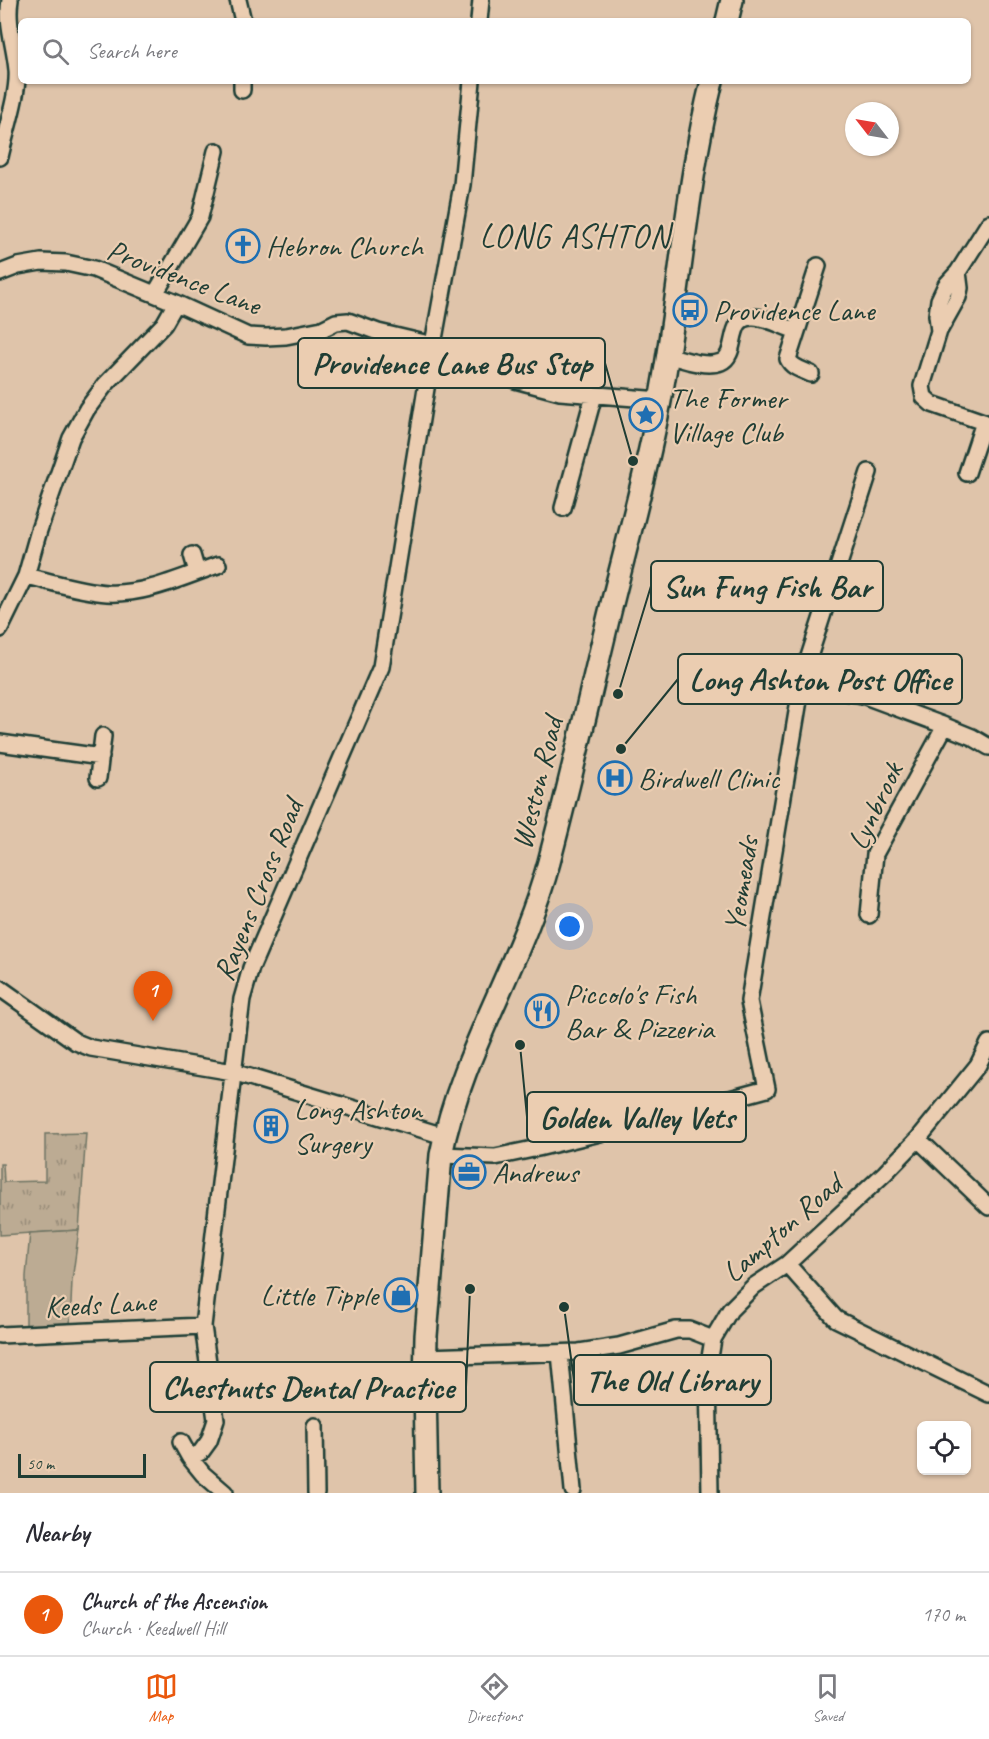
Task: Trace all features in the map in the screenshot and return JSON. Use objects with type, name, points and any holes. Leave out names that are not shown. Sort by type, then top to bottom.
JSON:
[{"type":"street","points":[[0,157],[17,72],[8,16],[10,0]]},
{"type":"street","points":[[238,0],[242,18]]},
{"type":"street","points":[[479,18],[481,0]]},
{"type":"street","points":[[728,18],[732,0]]},
{"type":"street","name":"Rayens Cross Road","points":[[190,1458],[201,1452],[209,1441],[216,1420],[203,1326],[242,999],[251,968],[381,667],[433,345],[462,185],[472,84]]},
{"type":"street","name":"Weston Road","points":[[427,1493],[425,1357],[443,1146],[476,1044],[540,893],[642,488],[660,400],[701,126],[711,84]]},
{"type":"street","points":[[155,294],[200,217],[216,151]]},
{"type":"street","points":[[967,473],[987,423],[932,404],[924,397],[922,386],[939,332],[937,315],[939,300],[946,285],[958,272],[989,223]]},
{"type":"street","name":"Providence Lane","points":[[0,273],[18,266],[41,262],[66,263],[93,269],[248,336],[266,338],[286,336],[322,329],[336,322],[348,321],[378,332],[458,353],[515,380],[560,392],[660,400]]},
{"type":"street","points":[[812,374],[796,368],[790,364],[788,359],[818,266]]},
{"type":"street","points":[[0,629],[26,576],[39,530],[71,438],[87,409],[105,386],[164,324],[176,303]]},
{"type":"street","points":[[667,355],[706,364],[720,363],[726,359],[738,324],[746,317],[755,317],[797,331]]},
{"type":"street","points":[[563,508],[594,394]]},
{"type":"street","name":"Yeomeads","points":[[443,1146],[495,1157],[638,1124],[767,1089],[749,1001],[801,688],[869,472]]},
{"type":"street","points":[[192,555],[197,572]]},
{"type":"street","points":[[26,576],[108,593],[149,589],[218,565]]},
{"type":"street","points":[[801,688],[862,695],[972,737],[989,747]]},
{"type":"street","name":"Lynbrook","points":[[869,915],[875,854],[945,726]]},
{"type":"street","points":[[98,778],[103,736]]},
{"type":"street","points":[[0,743],[101,757]]},
{"type":"street","points":[[0,988],[76,1042],[91,1048],[233,1072],[443,1146]]},
{"type":"street","name":"Lampton Road","points":[[710,1493],[708,1370],[713,1339],[730,1310],[754,1286],[787,1264],[918,1139],[978,1065],[989,1043]]},
{"type":"street","points":[[918,1139],[989,1207]]},
{"type":"street","points":[[787,1264],[836,1319],[989,1394]]},
{"type":"street","name":"Keeds Lane","points":[[0,1335],[203,1326]]},
{"type":"street","points":[[425,1357],[560,1353],[619,1346],[676,1330],[690,1330],[713,1339]]},
{"type":"street","points":[[560,1353],[573,1490]]},
{"type":"street","points":[[315,1426],[316,1493]]},
{"type":"street","points":[[181,1442],[190,1458],[225,1493]]},
{"type":"green space","points":[[86,1133],[79,1230],[0,1235],[0,1164],[3,1164],[4,1182],[45,1181],[45,1134]]},
{"type":"green space","points":[[79,1230],[72,1281],[70,1326],[26,1332],[26,1276],[30,1233]]},
{"type":"place","name":"Hebron Church","points":[[243,246]]},
{"type":"place","name":"Providence Lane","points":[[690,310]]},
{"type":"place","name":"The Former Village Club","points":[[646,415]]},
{"type":"place","name":"Providence Lane Bus Stop","points":[[633,461]]},
{"type":"place","name":"Sun Fung Fish Bar","points":[[618,694]]},
{"type":"place","name":"Long Ashton Post Office","points":[[621,749]]},
{"type":"place","name":"Birdwell Clinic","points":[[615,778]]},
{"type":"place","name":"Piccolo's Fish Bar & Pizzeria","points":[[542,1011]]},
{"type":"place","name":"Church of the Ascension","points":[[153,1021]]},
{"type":"place","name":"Golden Valley Vets","points":[[520,1045]]},
{"type":"place","name":"Long Ashton Surgery","points":[[271,1126]]},
{"type":"place","name":"Andrews","points":[[469,1172]]},
{"type":"place","name":"Chestnuts Dental Practice","points":[[470,1289]]},
{"type":"place","name":"Little Tipple","points":[[401,1295]]},
{"type":"place","name":"The Old Library","points":[[564,1307]]},
{"type":"district","name":"LONG ASHTON","points":[[575,236]]}]
